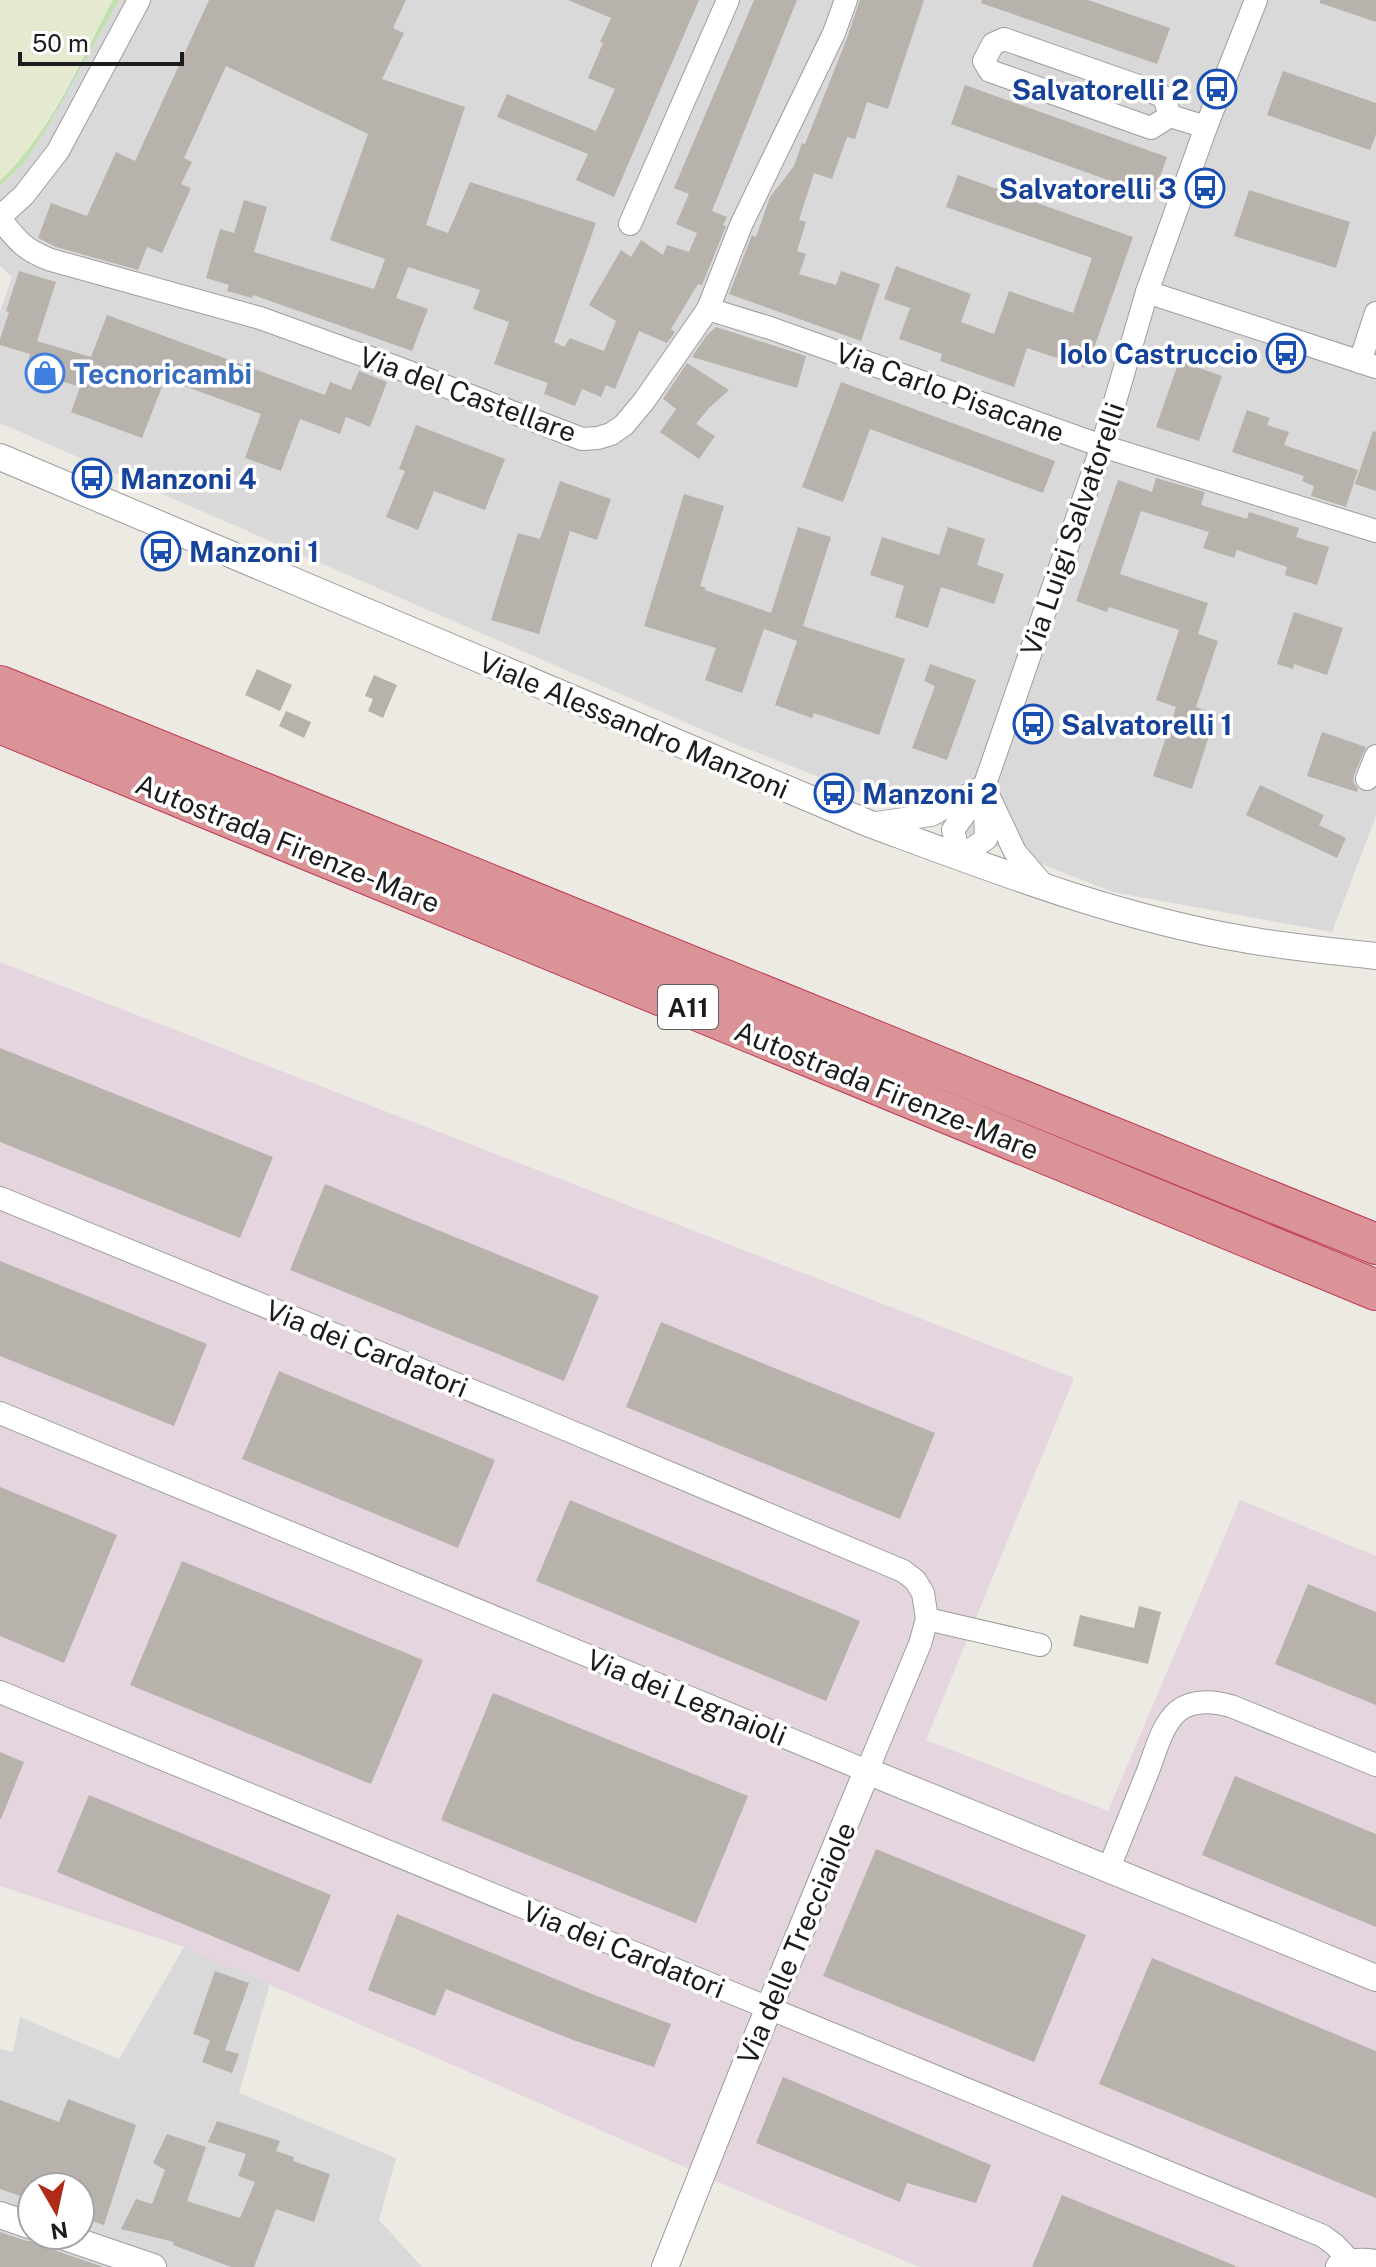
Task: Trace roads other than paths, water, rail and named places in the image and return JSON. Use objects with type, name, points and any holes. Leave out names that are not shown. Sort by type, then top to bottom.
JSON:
[{"type":"highway","name":"Autostrada Firenze-Mare","points":[[0,686],[1376,1244]]},
{"type":"highway","name":"Autostrada Firenze-Mare","points":[[0,723],[1376,1290]]},
{"type":"street","points":[[0,218],[24,195],[58,151],[139,0]]},
{"type":"street","points":[[630,224],[728,0]]},
{"type":"street","name":"Via del Castellare","points":[[0,218],[20,243],[41,257],[260,318],[582,439],[598,438],[624,425],[708,309],[741,225],[834,33],[846,0]]},
{"type":"street","name":"Via Luigi Salvatorelli","points":[[960,857],[953,830],[984,787],[1102,446],[1147,292],[1206,127],[1256,0]]},
{"type":"street","points":[[1170,116],[1164,97],[1004,39],[993,44],[984,61],[990,71],[1151,128],[1170,116],[1206,127]]},
{"type":"street","points":[[1075,101],[1089,68]]},
{"type":"street","points":[[1147,292],[1368,364],[1376,313]]},
{"type":"street","name":"Via Carlo Pisacane","points":[[708,309],[770,328],[1102,446],[1376,531]]},
{"type":"street","name":"Viale Alessandro Manzoni","points":[[1,458],[870,824],[960,857],[1140,916],[1242,939],[1376,956]]},
{"type":"street","points":[[1367,779],[1376,756]]},
{"type":"street","points":[[870,824],[931,815],[984,787],[1015,852],[1045,887]]},
{"type":"street","name":"Via dei Cardatori","points":[[0,1198],[903,1571],[915,1580],[923,1593],[927,1619]]},
{"type":"street","name":"Via dei Legnaioli","points":[[0,1413],[1376,1978]]},
{"type":"street","points":[[927,1619],[1040,1645]]},
{"type":"street","name":"Via delle Trecciaiole","points":[[665,2267],[920,1644],[927,1619]]},
{"type":"street","name":"Via dei Cardatori","points":[[0,1692],[1323,2236],[1335,2245],[1349,2265]]},
{"type":"street","points":[[1109,1868],[1163,1734],[1176,1713],[1186,1706],[1216,1702],[1231,1706],[1376,1765]]},
{"type":"street","points":[[96,2248],[153,2267]]},
{"type":"place","name":"Salvatorelli 2","points":[[1217,89]]},
{"type":"place","name":"Salvatorelli 3","points":[[1205,188]]},
{"type":"place","name":"Iolo Castruccio","points":[[1286,353]]},
{"type":"place","name":"Tecnoricambi","points":[[45,373]]},
{"type":"place","name":"Manzoni 4","points":[[92,478]]},
{"type":"place","name":"Manzoni 1","points":[[161,551]]},
{"type":"place","name":"Salvatorelli 1","points":[[1033,724]]},
{"type":"place","name":"Manzoni 2","points":[[834,793]]}]
